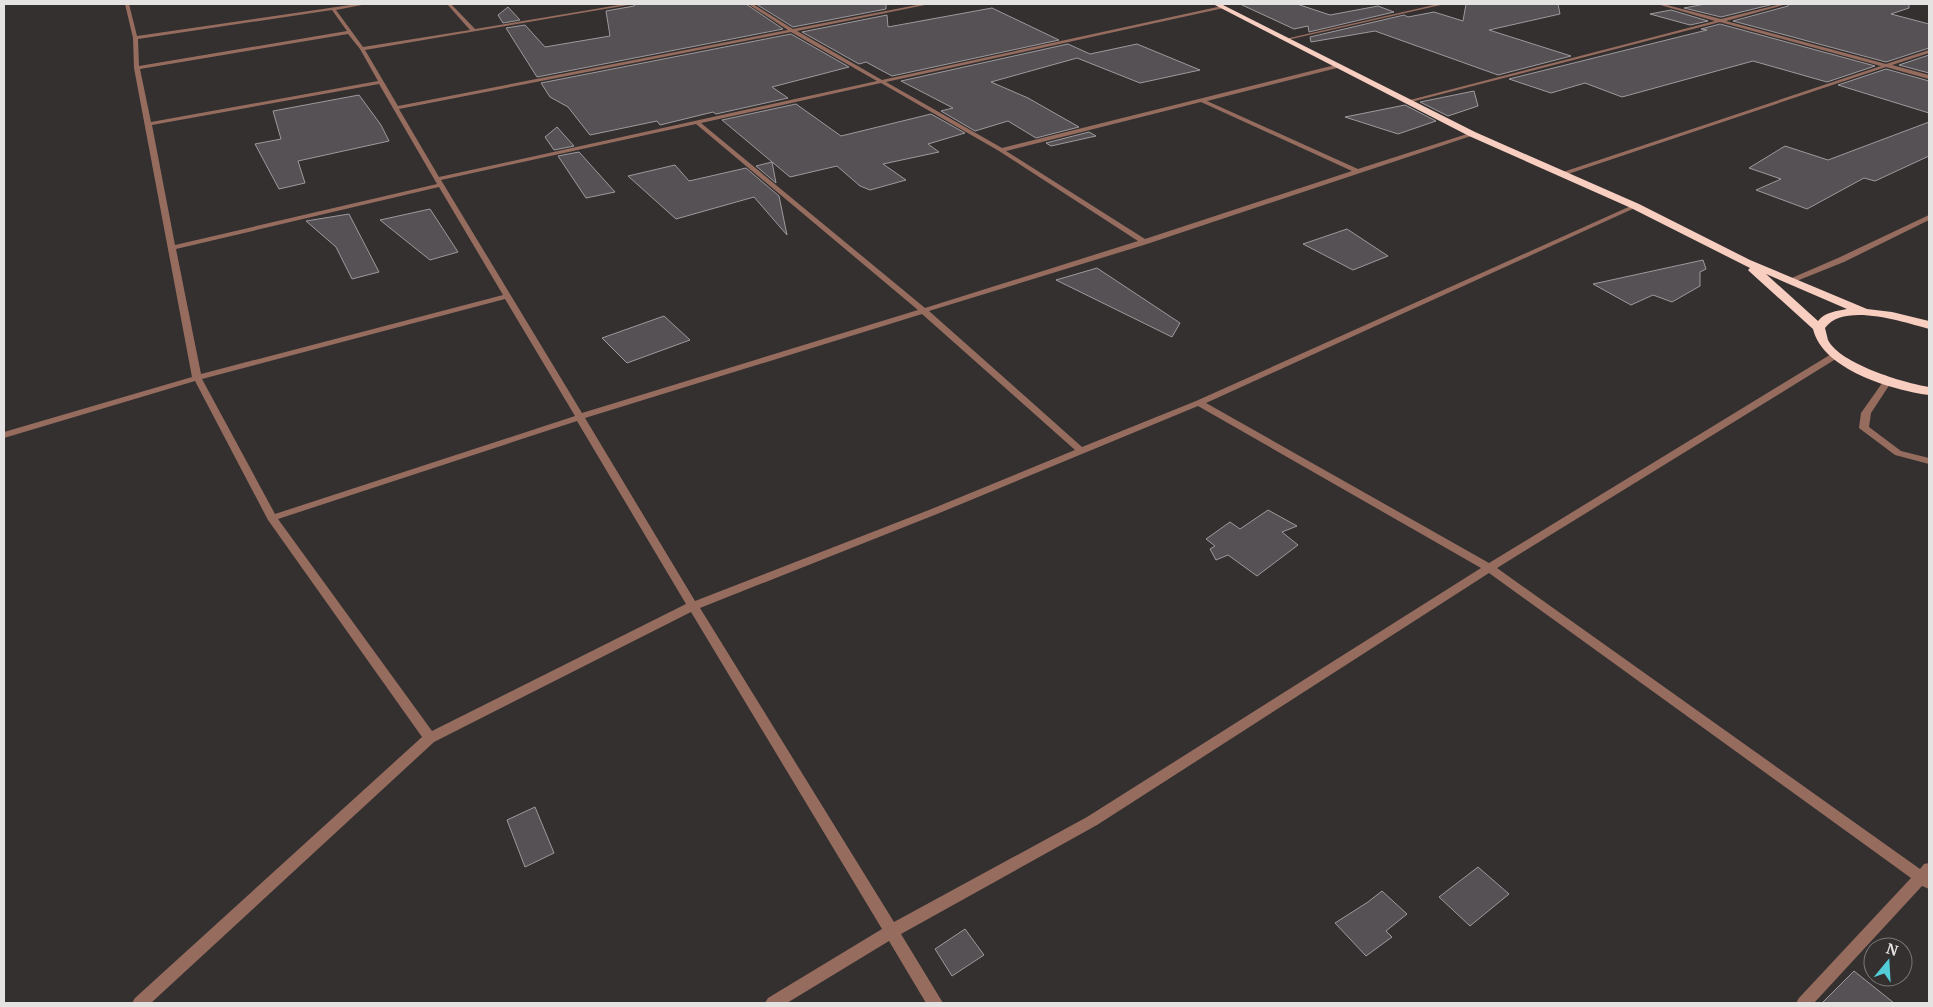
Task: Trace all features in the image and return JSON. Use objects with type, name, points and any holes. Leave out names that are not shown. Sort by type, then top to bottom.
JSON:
[{"type":"highway","points":[[1219,5],[1472,134],[1636,206],[1746,262],[1864,312]]},
{"type":"highway","points":[[1746,262],[1819,328],[1823,341],[1836,355],[1859,369],[1888,381],[1929,391]]},
{"type":"highway","points":[[1819,328],[1826,319],[1842,314],[1864,312],[1889,315],[1929,325]]},
{"type":"street","points":[[127,4],[135,38],[137,68],[197,378],[272,518],[430,738]]},
{"type":"street","points":[[135,38],[366,4]]},
{"type":"street","points":[[449,4],[472,30]]},
{"type":"street","points":[[362,49],[632,4]]},
{"type":"street","points":[[750,4],[793,31],[1001,150],[1144,242]]},
{"type":"street","points":[[396,108],[928,4]]},
{"type":"street","points":[[1287,39],[1443,4]]},
{"type":"street","points":[[1658,4],[1929,78]]},
{"type":"street","points":[[1409,102],[1785,4]]},
{"type":"street","points":[[172,248],[439,182],[1219,5]]},
{"type":"street","points":[[332,8],[362,49],[439,182],[693,606],[935,1003]]},
{"type":"street","points":[[137,68],[350,32]]},
{"type":"street","points":[[1562,174],[1929,51]]},
{"type":"street","points":[[1001,150],[1339,66]]},
{"type":"street","points":[[149,124],[381,82]]},
{"type":"street","points":[[1201,100],[1357,171]]},
{"type":"street","points":[[698,123],[924,310],[1081,451]]},
{"type":"street","points":[[272,518],[580,417],[1144,242],[1472,134]]},
{"type":"street","points":[[140,1003],[430,738],[693,606],[1200,403],[1636,206]]},
{"type":"street","points":[[1791,280],[1841,260],[1929,217]]},
{"type":"street","points":[[4,436],[197,378],[507,296]]},
{"type":"street","points":[[773,1003],[890,932],[1092,821],[1489,568],[1836,355]]},
{"type":"street","points":[[1888,381],[1866,413],[1864,428],[1898,453],[1929,461]]},
{"type":"street","points":[[1200,403],[1489,568],[1927,876],[1804,1003]]},
{"type":"building","points":[[636,4],[746,4],[783,29],[537,77],[506,28],[525,25],[545,47],[610,36],[606,11]]},
{"type":"building","points":[[756,4],[886,4],[886,9],[793,27]]},
{"type":"building","points":[[1240,4],[1297,4],[1330,15],[1378,6],[1394,12],[1309,32],[1308,26],[1294,29]]},
{"type":"building","points":[[1466,4],[1558,4],[1560,14],[1489,30],[1571,56],[1498,75],[1375,31],[1311,42],[1310,37],[1404,15],[1408,17],[1434,12],[1463,21]]},
{"type":"building","points":[[1705,4],[1774,4],[1721,17],[1684,8]]},
{"type":"building","points":[[1789,4],[1909,4],[1909,8],[1891,14],[1929,24],[1929,48],[1886,62],[1733,21],[1788,6]]},
{"type":"building","points":[[508,7],[520,20],[503,23],[498,15]]},
{"type":"building","points":[[992,8],[1059,40],[892,76],[866,62],[859,64],[802,32],[887,15],[888,27]]},
{"type":"building","points":[[1671,10],[1708,21],[1690,25],[1650,14]]},
{"type":"building","points":[[1720,24],[1875,66],[1827,82],[1753,61],[1622,97],[1585,83],[1551,93],[1509,79],[1707,30],[1701,29]]},
{"type":"building","points":[[791,34],[849,67],[772,87],[788,98],[716,114],[713,112],[660,125],[657,121],[590,135],[568,107],[550,97],[541,83]]},
{"type":"building","points":[[1068,44],[1090,54],[1137,44],[1200,70],[1140,83],[1077,58],[991,82],[1028,98],[1079,127],[1036,138],[1008,121],[975,131],[941,111],[953,108],[901,81]]},
{"type":"building","points":[[1929,55],[1929,73],[1899,65]]},
{"type":"building","points":[[1886,69],[1929,81],[1929,113],[1838,85]]},
{"type":"building","points":[[1474,91],[1478,106],[1448,116],[1420,102]]},
{"type":"building","points":[[359,95],[381,125],[389,141],[298,161],[305,183],[279,189],[255,144],[281,139],[273,111]]},
{"type":"building","points":[[796,104],[841,136],[931,114],[965,133],[928,144],[939,152],[883,164],[906,180],[870,190],[860,186],[837,166],[790,177],[722,120]]},
{"type":"building","points":[[1405,105],[1436,121],[1398,134],[1345,117]]},
{"type":"building","points":[[1929,122],[1929,156],[1875,181],[1864,178],[1807,209],[1756,190],[1781,179],[1749,168],[1785,146],[1828,160]]},
{"type":"building","points":[[557,127],[574,146],[554,150],[545,137]]},
{"type":"building","points":[[1089,132],[1096,136],[1051,146],[1046,143]]},
{"type":"building","points":[[579,152],[615,192],[586,198],[558,156]]},
{"type":"building","points":[[772,162],[776,183],[756,166]]},
{"type":"building","points":[[675,165],[689,181],[746,168],[779,196],[787,235],[754,197],[676,219],[628,176]]},
{"type":"building","points":[[430,209],[458,252],[430,260],[380,220]]},
{"type":"building","points":[[349,214],[379,272],[352,279],[336,247],[306,221]]},
{"type":"building","points":[[1347,229],[1388,256],[1353,270],[1303,244]]},
{"type":"building","points":[[1703,260],[1706,269],[1700,272],[1700,286],[1672,302],[1653,295],[1631,305],[1593,284]]},
{"type":"building","points":[[1097,268],[1180,323],[1172,337],[1056,280]]},
{"type":"building","points":[[664,316],[690,340],[627,363],[602,338]]},
{"type":"building","points":[[1268,510],[1297,526],[1282,532],[1298,545],[1257,576],[1228,555],[1216,560],[1210,549],[1215,546],[1206,539],[1230,522],[1240,529]]},
{"type":"building","points":[[535,807],[554,853],[525,867],[507,820]]},
{"type":"building","points":[[1478,867],[1509,894],[1470,926],[1439,897]]},
{"type":"building","points":[[1382,891],[1407,914],[1386,931],[1392,937],[1366,956],[1335,923]]},
{"type":"building","points":[[965,929],[984,955],[952,976],[935,949]]},
{"type":"building","points":[[1854,971],[1863,978],[1863,987],[1874,987],[1894,1003],[1822,1003]]}]
